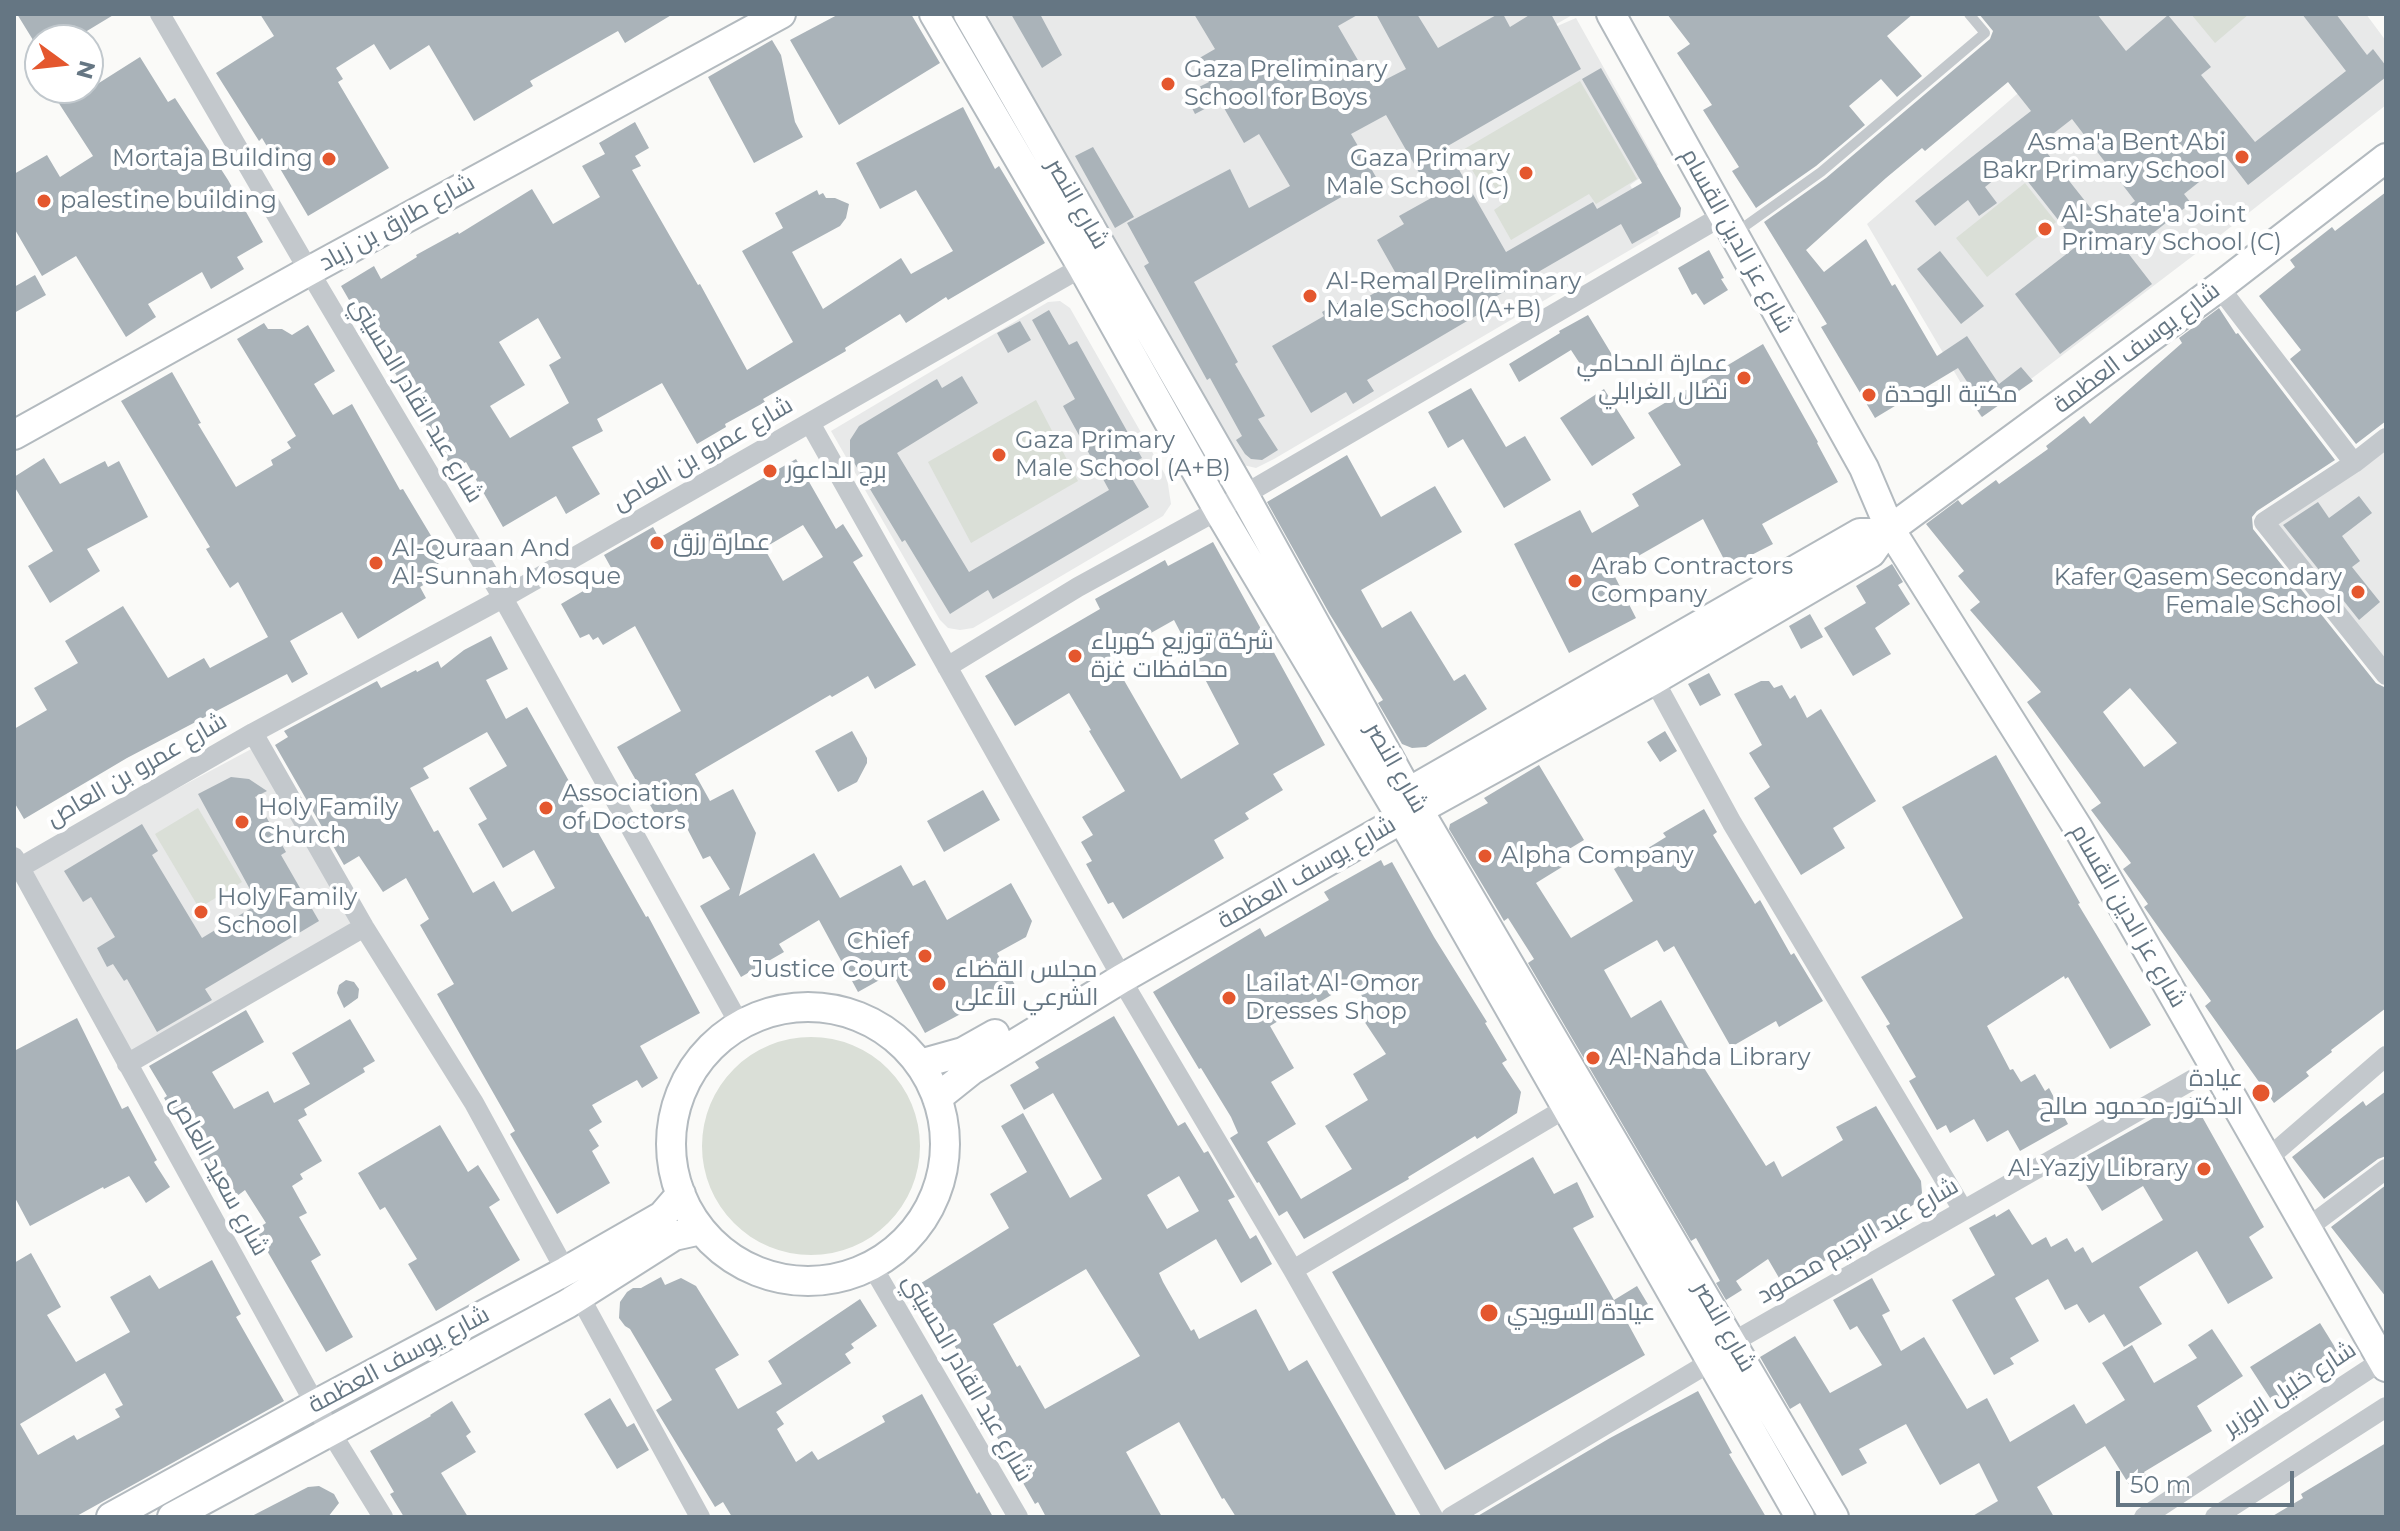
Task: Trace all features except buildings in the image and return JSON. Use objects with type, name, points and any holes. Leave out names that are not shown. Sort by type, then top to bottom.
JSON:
[{"type":"main road","name":"شارع طارق بن زياد","points":[[14,435],[781,14]]},
{"type":"main road","name":"شارع النصر","points":[[934,14],[1082,267],[1218,510],[1405,806],[1722,1352],[1800,1517]]},
{"type":"main road","name":"شارع النصر","points":[[968,14],[1244,495],[1566,1108],[1722,1352],[1834,1517]]},
{"type":"main road","name":"شارع عز الدين القسام","points":[[1611,14],[1864,468],[1893,527],[2078,828],[2213,1068],[2271,1156]]},
{"type":"main road","name":"شارع يوسف العظمة","points":[[1405,806],[1654,680],[1871,553],[1893,527],[2219,287],[2386,158]]},
{"type":"main road","name":"شارع عز الدين القسام","points":[[1893,527],[1964,612],[2032,726],[2385,1357]]},
{"type":"main road","name":"شارع يوسف العظمة","points":[[920,1064],[963,1052],[1118,972],[1405,806],[1860,533],[1893,527]]},
{"type":"main road","name":"شارع يوسف العظمة","points":[[937,1098],[972,1070],[1118,972]]},
{"type":"main road","points":[[820,1007],[840,1010],[878,1026],[895,1038],[920,1064],[937,1098],[945,1150],[941,1176],[932,1202],[924,1218],[901,1245],[872,1266],[836,1279],[780,1279],[736,1261],[713,1244],[701,1230],[681,1194],[671,1146],[679,1099],[693,1069],[714,1044],[740,1025],[778,1010],[820,1007]]},
{"type":"main road","name":"شارع يوسف العظمة","points":[[111,1517],[566,1271],[662,1216],[681,1194]]},
{"type":"main road","name":"شارع يوسف العظمة","points":[[172,1517],[580,1295],[674,1236],[701,1230]]},
{"type":"street","name":"شارع عبد القادر الحسيني","points":[[160,14],[503,598],[740,1025]]},
{"type":"street","points":[[947,667],[1078,587],[1728,225]]},
{"type":"street","name":"شارع عمرو بن العاص","points":[[16,865],[503,598],[1082,267]]},
{"type":"street","points":[[2219,287],[2354,463]]},
{"type":"street","points":[[810,423],[1118,972],[1433,1517]]},
{"type":"street","points":[[2386,438],[2354,463],[2264,522],[2386,675]]},
{"type":"street","points":[[1654,680],[1732,823],[1963,1210]]},
{"type":"street","points":[[253,733],[364,927],[474,1103],[700,1517]]},
{"type":"street","name":"شارع سعيد العاص","points":[[16,865],[330,1431],[383,1517]]},
{"type":"street","points":[[127,1064],[364,927]]},
{"type":"street","points":[[2271,1156],[2386,1056]]},
{"type":"street","name":"شارع عبد الرحيم محمود","points":[[1451,1517],[1722,1352],[2213,1068]]},
{"type":"street","points":[[1293,1270],[1566,1108]]},
{"type":"street","points":[[2311,1225],[2386,1169]]},
{"type":"street","name":"شارع عبد القادر الحسيني","points":[[872,1266],[1018,1517]]},
{"type":"street","name":"شارع خليل الوزير","points":[[2144,1517],[2385,1357]]},
{"type":"street","points":[[2215,1517],[2386,1407]]},
{"type":"lane","points":[[1728,225],[1821,172],[1985,33],[1969,14]]},
{"type":"shaded area","points":[[987,14],[1574,14],[1539,34],[1576,18],[1658,165],[1630,185],[1659,233],[1274,459],[1256,468],[1239,464],[1122,267]]},
{"type":"shaded area","name":"Al-Shate'a Joint Primary School (C)","points":[[2057,14],[2366,14],[2386,41],[2386,105],[1981,417],[1867,224],[2076,43]]},
{"type":"shaded area","points":[[2191,14],[2249,14],[2215,43]]},
{"type":"shaded area","points":[[1580,81],[1637,179],[1596,204],[1589,194],[1511,240],[1494,210],[1504,203],[1490,179],[1481,185],[1461,151]]},
{"type":"shaded area","points":[[2025,183],[2056,222],[1987,277],[1956,238]]},
{"type":"shaded area","name":"Gaza Primary Male School (A+B)","points":[[1060,301],[1070,308],[1167,478],[1171,504],[1163,516],[973,628],[948,628],[940,620],[831,431],[1048,302]]},
{"type":"shaded area","points":[[1036,400],[1078,481],[971,543],[928,462]]},
{"type":"shaded area","name":"Kafer Qasem Secondary Female School","points":[[2386,450],[2386,660],[2274,524]]},
{"type":"shaded area","name":"Holy Family School","points":[[257,746],[362,930],[136,1061],[33,871],[64,849]]},
{"type":"shaded area","points":[[198,808],[242,882],[199,908],[155,834]]},
{"type":"shaded area","points":[[811,1037],[853,1045],[872,1055],[888,1069],[902,1085],[912,1104],[920,1146],[912,1188],[902,1207],[888,1223],[872,1237],[853,1247],[811,1255],[769,1247],[750,1237],[734,1223],[720,1207],[710,1188],[702,1146],[710,1104],[720,1085],[734,1069],[750,1055],[769,1045]]},
{"type":"place","name":"Gaza Preliminary School for Boys","points":[[1168,84]]},
{"type":"place","name":"Asma'a Bent Abi Bakr Primary School","points":[[2242,157]]},
{"type":"place","name":"Mortaja Building","points":[[329,159]]},
{"type":"place","name":"Gaza Primary Male School (C)","points":[[1526,173]]},
{"type":"place","name":"palestine building","points":[[44,201]]},
{"type":"place","name":"Al-Shate'a Joint Primary School (C)","points":[[2045,229]]},
{"type":"place","name":"Al-Remal Preliminary Male School (A+B)","points":[[1310,296]]},
{"type":"place","name":"عمارة المحامي نضال الغرابلي","points":[[1744,378]]},
{"type":"place","name":"مكتبة الوحدة","points":[[1869,395]]},
{"type":"place","name":"Gaza Primary Male School (A+B)","points":[[999,455]]},
{"type":"place","name":"برج الداعور","points":[[770,471]]},
{"type":"place","name":"عمارة رزق","points":[[657,543]]},
{"type":"place","name":"Al-Quraan And Al-Sunnah Mosque","points":[[376,563]]},
{"type":"place","name":"Arab Contractors Company","points":[[1575,581]]},
{"type":"place","name":"Kafer Qasem Secondary Female School","points":[[2358,592]]},
{"type":"place","name":"شركة توزيع كهرباء محافظات غزة","points":[[1075,656]]},
{"type":"place","name":"Association of Doctors","points":[[546,808]]},
{"type":"place","name":"Holy Family Church","points":[[242,822]]},
{"type":"place","name":"Alpha Company","points":[[1485,856]]},
{"type":"place","name":"Holy Family School","points":[[201,912]]},
{"type":"place","name":"Chief Justice Court","points":[[925,956]]},
{"type":"place","name":"مجلس القضاء الشرعي الأعلى","points":[[939,984]]},
{"type":"place","name":"Lailat Al-Omor Dresses Shop","points":[[1229,998]]},
{"type":"place","name":"Al-Nahda Library","points":[[1593,1058]]},
{"type":"place","name":"عيادة الدكتور-محمود صالح","points":[[2261,1093]]},
{"type":"place","name":"Al-Yazjy Library","points":[[2204,1169]]},
{"type":"place","name":"عيادة السويدي","points":[[1489,1313]]}]
